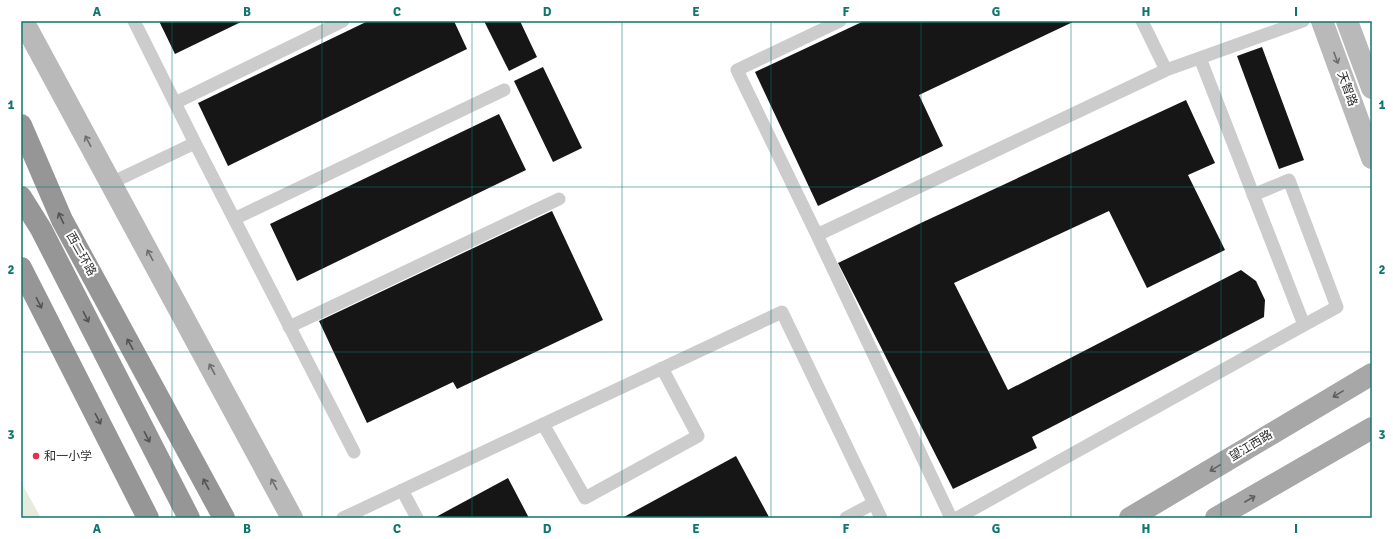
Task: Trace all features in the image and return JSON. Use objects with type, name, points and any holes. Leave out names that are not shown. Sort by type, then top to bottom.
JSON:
[{"type":"highway","name":"西二环路","points":[[21,125],[62,220],[224,518]]},
{"type":"highway","name":"西二环路","points":[[21,197],[41,229],[189,518]]},
{"type":"highway","points":[[21,268],[148,518]]},
{"type":"main road","name":"望江西路","points":[[1130,518],[1372,374]]},
{"type":"main road","points":[[1216,518],[1372,428]]},
{"type":"street","points":[[23,21],[292,518]]},
{"type":"street","name":"天智路","points":[[1322,21],[1372,158]]},
{"type":"street","name":"天智路","points":[[1348,21],[1372,88]]},
{"type":"lane","points":[[134,21],[354,452]]},
{"type":"lane","points":[[175,102],[343,21]]},
{"type":"lane","points":[[840,21],[737,70],[817,235],[950,518]]},
{"type":"lane","points":[[1142,21],[1166,70]]},
{"type":"lane","points":[[817,235],[1166,70],[1303,21]]},
{"type":"lane","points":[[1200,58],[1304,325]]},
{"type":"lane","points":[[234,219],[504,90]]},
{"type":"lane","points":[[111,183],[195,143]]},
{"type":"lane","points":[[957,518],[1337,307],[1289,180],[1253,195]]},
{"type":"lane","points":[[289,327],[559,199]]},
{"type":"lane","points":[[343,518],[782,312],[882,518]]},
{"type":"lane","points":[[543,424],[585,498],[698,436],[662,368]]},
{"type":"lane","points":[[402,490],[417,518]]},
{"type":"lane","points":[[846,518],[874,503]]},
{"type":"green space","points":[[21,482],[41,518],[21,518]]},
{"type":"building","points":[[159,21],[243,21],[175,54]]},
{"type":"building","points":[[368,21],[454,21],[467,49],[228,166],[198,103]]},
{"type":"building","points":[[484,21],[520,21],[537,57],[509,71]]},
{"type":"building","points":[[864,21],[1075,21],[919,95],[943,146],[818,206],[755,72]]},
{"type":"building","points":[[1262,47],[1304,160],[1279,169],[1237,56]]},
{"type":"building","points":[[543,67],[582,148],[553,162],[514,81]]},
{"type":"building","points":[[1186,100],[1215,163],[1188,175],[1225,250],[1147,288],[1109,211],[954,283],[1008,390],[1241,270],[1256,281],[1265,300],[1264,317],[1032,437],[1037,448],[953,489],[838,263]]},
{"type":"building","points":[[499,114],[526,170],[297,281],[270,224]]},
{"type":"building","points":[[552,211],[603,320],[457,389],[453,382],[367,423],[319,321]]},
{"type":"building","points":[[736,456],[769,517],[622,518]]},
{"type":"building","points":[[508,478],[529,518],[434,518]]},
{"type":"place","name":"和一小学","points":[[36,456]]}]
